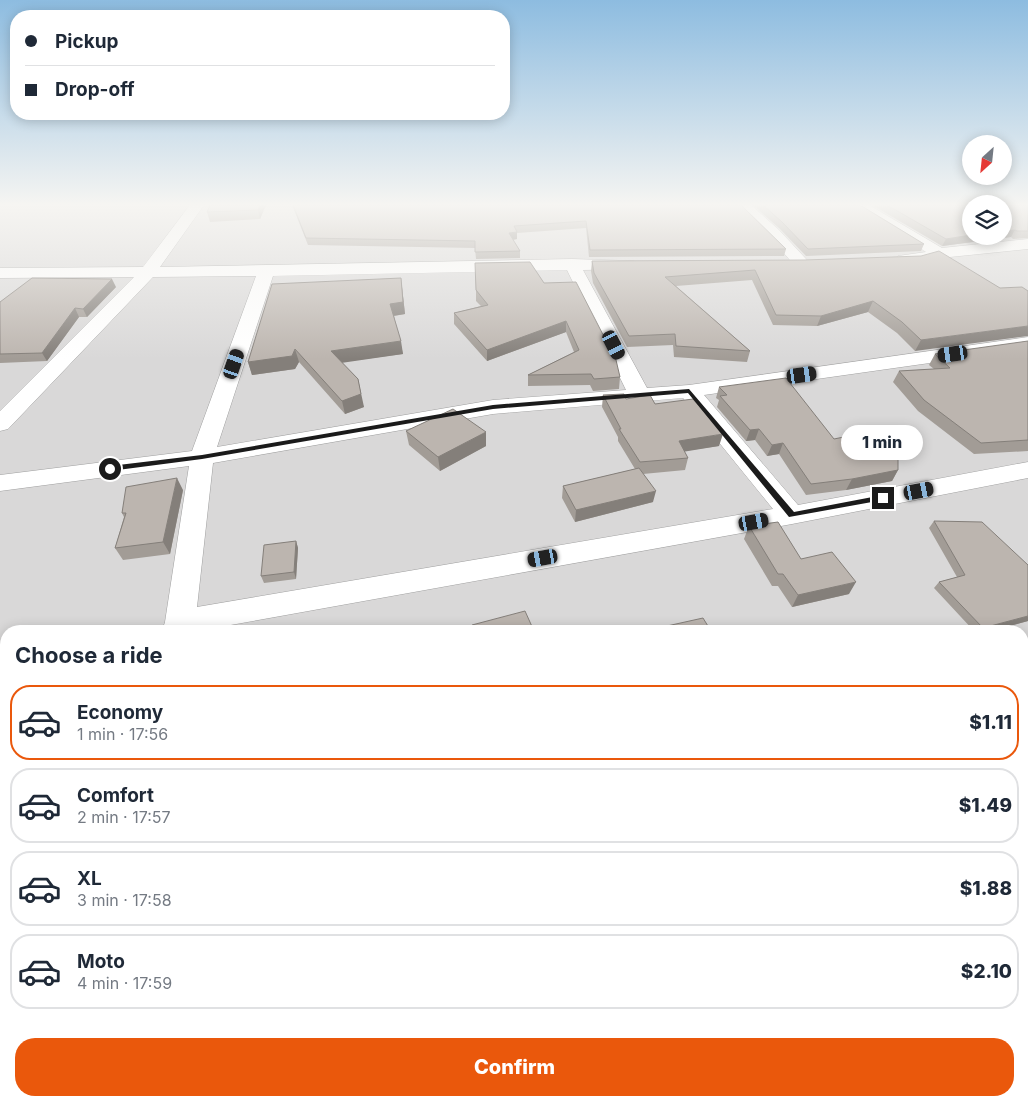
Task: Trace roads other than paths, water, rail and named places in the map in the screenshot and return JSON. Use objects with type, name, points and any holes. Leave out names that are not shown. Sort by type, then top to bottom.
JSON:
[{"type":"street","points":[[0,424],[148,272],[159,257]]},
{"type":"street","points":[[794,257],[800,263]]},
{"type":"street","points":[[887,260],[916,259],[925,257]]},
{"type":"street","points":[[781,263],[820,262]]},
{"type":"street","points":[[572,264],[639,394]]},
{"type":"street","points":[[0,272],[266,271],[641,264]]},
{"type":"street","points":[[178,625],[202,457],[266,271]]},
{"type":"street","points":[[0,483],[202,457],[493,407],[689,391],[1028,343]]},
{"type":"street","points":[[689,391],[792,515]]},
{"type":"street","points":[[184,625],[792,515],[1028,470]]}]
